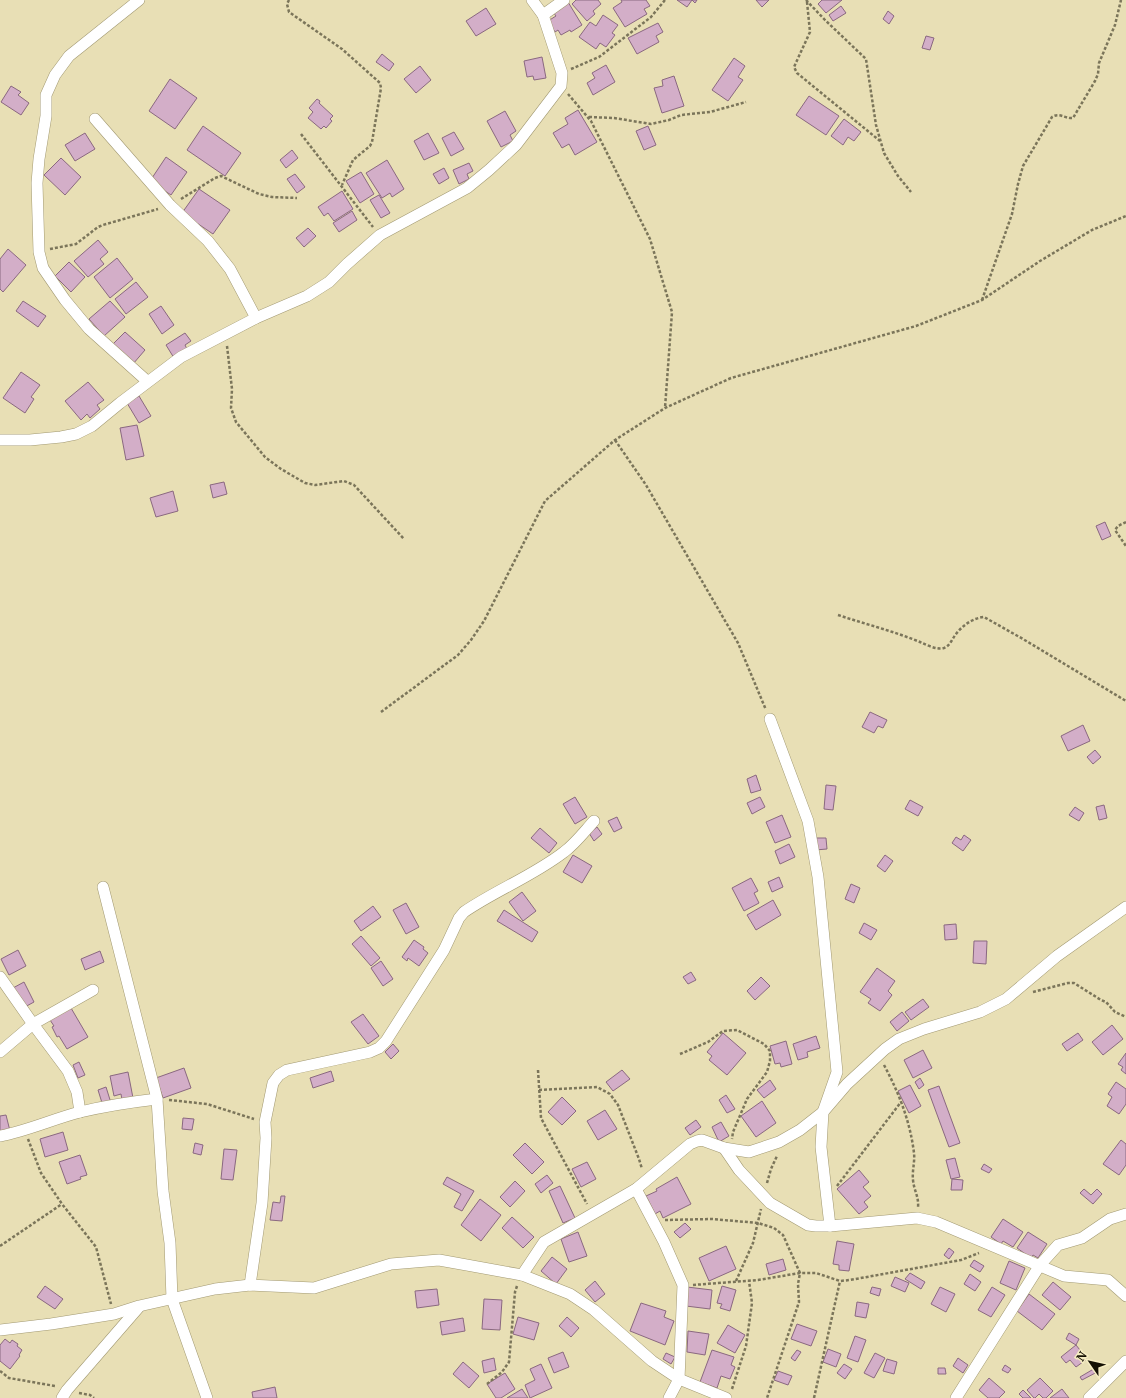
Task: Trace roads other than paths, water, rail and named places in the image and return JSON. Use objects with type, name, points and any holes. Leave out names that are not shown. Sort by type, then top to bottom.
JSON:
[{"type":"street","points":[[139,0],[68,56],[55,75],[46,95],[46,116],[39,158],[37,183],[38,252],[43,268],[50,279],[89,329],[147,382]]},
{"type":"street","points":[[0,440],[30,440],[76,434],[92,426],[181,357],[225,333],[307,296],[329,282],[380,235],[472,184],[516,145],[561,86],[562,73],[543,15],[532,0]]},
{"type":"street","points":[[543,15],[564,0]]},
{"type":"street","points":[[95,119],[170,204],[208,241],[230,269],[256,318]]},
{"type":"street","points":[[770,719],[808,821],[818,877],[836,1072],[823,1112],[821,1147],[830,1226]]},
{"type":"street","points":[[250,1285],[262,1203],[266,1138],[265,1122],[273,1084],[279,1076],[287,1070],[370,1052],[379,1048],[386,1041],[444,950],[459,918],[464,912],[560,856],[594,821]]},
{"type":"street","points":[[103,887],[157,1099],[163,1191],[170,1243],[172,1299],[207,1398]]},
{"type":"street","points":[[522,1275],[544,1242],[636,1189],[671,1159],[697,1141],[702,1140],[728,1148],[749,1152],[785,1139],[800,1130],[823,1112],[847,1084],[878,1055],[899,1039],[924,1029],[980,1012],[1006,999],[1057,956],[1126,907]]},
{"type":"street","points":[[0,977],[68,1071],[78,1092],[80,1112]]},
{"type":"street","points":[[0,1052],[33,1024],[93,990]]},
{"type":"street","points":[[0,1136],[25,1130],[80,1112],[125,1103],[157,1099]]},
{"type":"street","points":[[728,1148],[739,1170],[770,1203],[808,1225],[830,1226],[917,1218],[936,1222],[1064,1276],[1108,1280],[1126,1296]]},
{"type":"street","points":[[636,1189],[674,1263],[683,1286],[679,1379],[670,1398]]},
{"type":"street","points":[[956,1398],[1040,1265],[1058,1245],[1082,1238],[1110,1219],[1126,1214]]},
{"type":"street","points":[[0,1330],[114,1314],[139,1306],[215,1289],[250,1285],[314,1288],[391,1264],[439,1260],[522,1275],[546,1284],[576,1298],[594,1310],[652,1361],[679,1379],[729,1394]]},
{"type":"street","points":[[65,1394],[139,1306]]},
{"type":"street","points":[[1089,1398],[1126,1361]]}]
